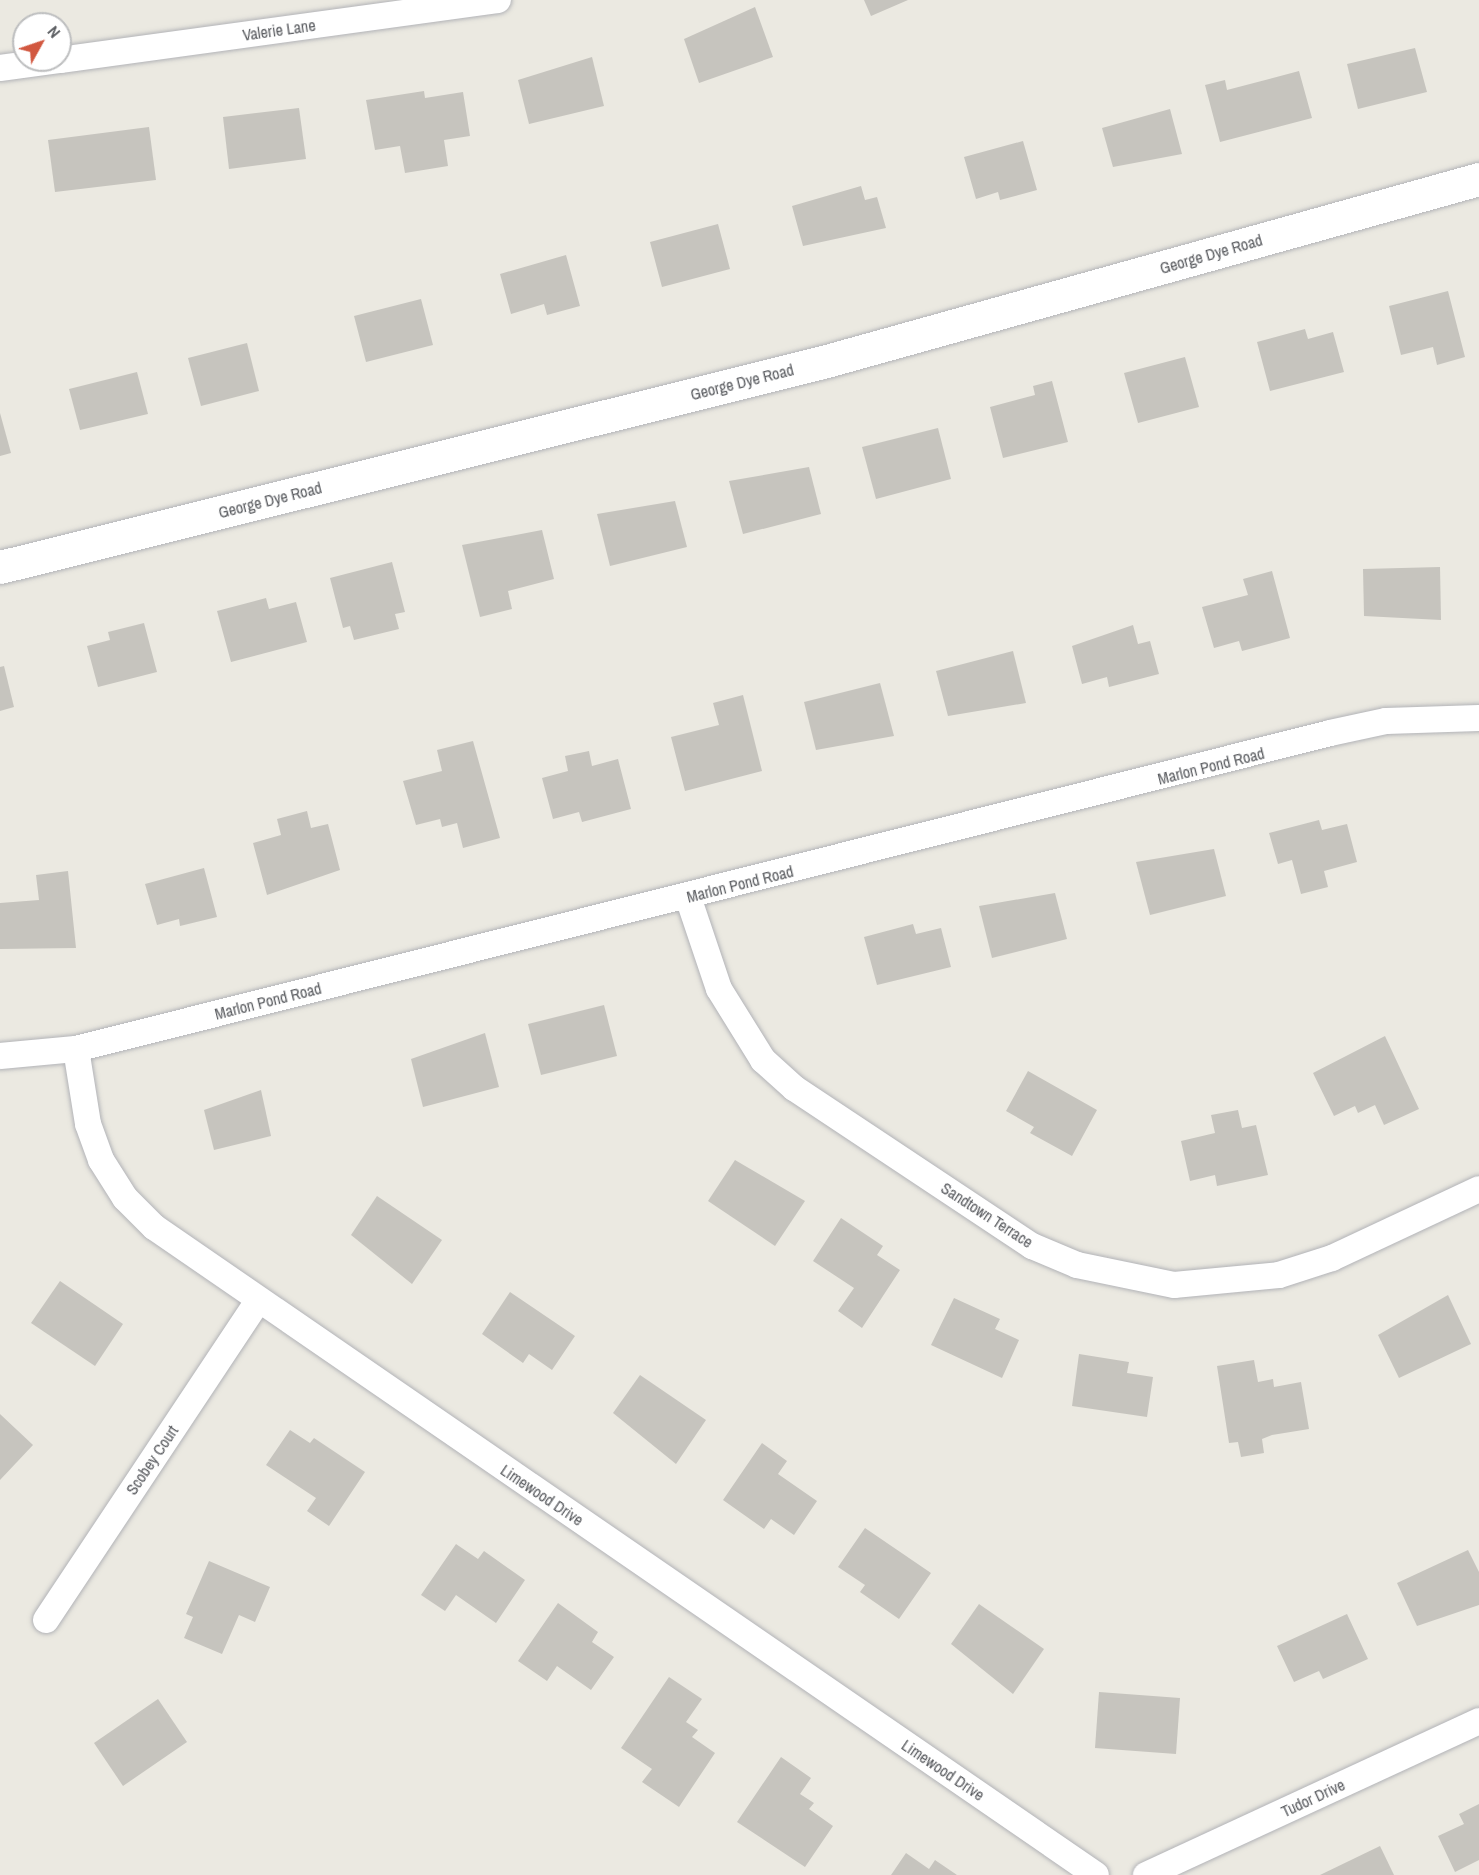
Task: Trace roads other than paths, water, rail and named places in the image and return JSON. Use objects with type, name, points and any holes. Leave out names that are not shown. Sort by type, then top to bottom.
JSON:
[{"type":"street","name":"Valerie Lane","points":[[72,58],[498,0]]},
{"type":"street","name":"George Dye Road","points":[[0,567],[823,362],[1479,179]]},
{"type":"street","name":"Marlon Pond Road","points":[[0,1056],[75,1048],[688,897],[1330,733],[1386,721],[1479,718]]},
{"type":"street","name":"Sandtown Terrace","points":[[688,897],[718,989],[763,1060],[794,1088],[1032,1246],[1077,1265],[1174,1285],[1279,1275],[1332,1258],[1479,1189]]},
{"type":"street","name":"Limewood Drive","points":[[75,1048],[88,1124],[125,1198],[154,1227],[1096,1875]]},
{"type":"street","name":"Scobey Court","points":[[46,1620],[259,1300]]},
{"type":"street","name":"Tudor Drive","points":[[1146,1875],[1479,1721]]}]
